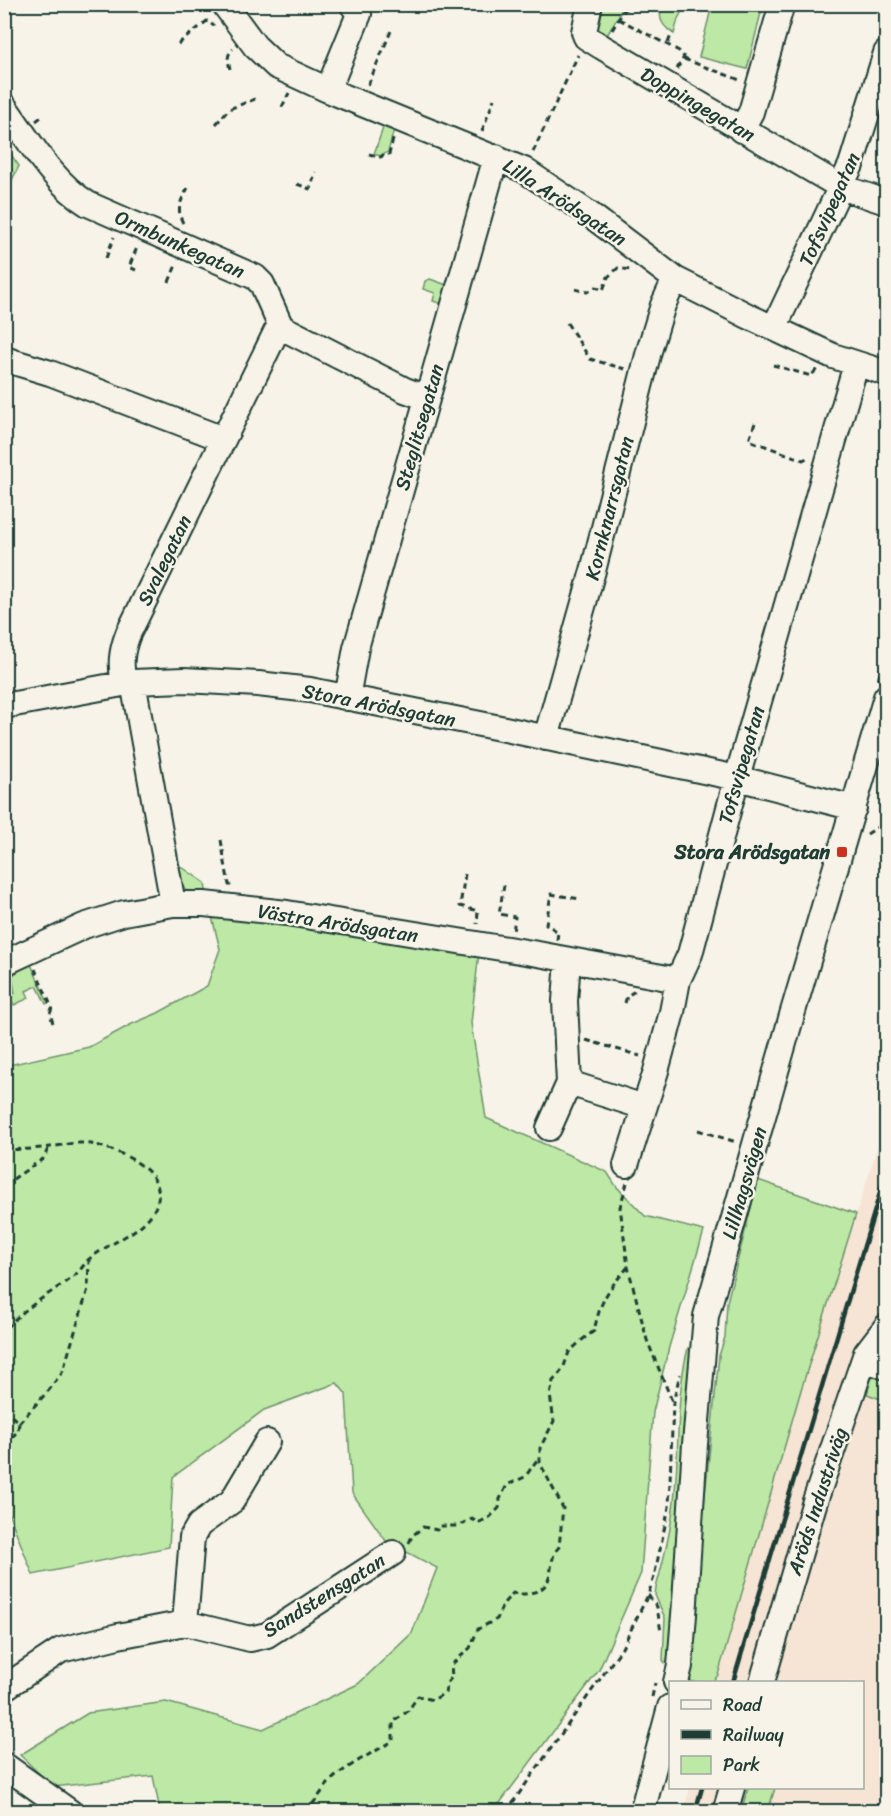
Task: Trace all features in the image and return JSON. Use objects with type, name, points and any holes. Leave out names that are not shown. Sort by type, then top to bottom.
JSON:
[{"type":"street","name":"Lilla Arödsgatan","points":[[224,4],[255,46],[276,66],[328,90],[524,170],[588,213],[675,279],[829,354],[886,373]]},
{"type":"street","points":[[328,90],[359,14],[352,4]]},
{"type":"street","points":[[590,4],[584,32],[594,42]]},
{"type":"street","points":[[741,130],[751,111],[759,87],[782,4]]},
{"type":"street","name":"Doppingegatan","points":[[594,42],[841,187],[886,202]]},
{"type":"street","name":"Tofsvipegatan","points":[[774,328],[852,165],[886,52]]},
{"type":"street","name":"Ormbunkegatan","points":[[4,106],[52,171],[73,194],[88,204],[255,277],[262,284],[281,327]]},
{"type":"street","name":"Steglitsegatan","points":[[347,698],[356,648],[427,398],[486,153]]},
{"type":"street","name":"Kornknarrsgatan","points":[[546,738],[594,567],[643,374],[663,305],[675,279]]},
{"type":"street","points":[[281,327],[405,390],[427,398]]},
{"type":"street","name":"Svalegatan","points":[[173,904],[128,683],[120,663],[121,652],[223,439],[276,332],[281,327]]},
{"type":"street","points":[[4,359],[50,372],[223,439]]},
{"type":"street","name":"Tofsvipegatan","points":[[626,1165],[659,1060],[678,980],[690,954],[737,778],[856,364]]},
{"type":"street","name":"Stora Arödsgatan","points":[[4,706],[128,683],[184,680],[258,684],[310,690],[737,778],[854,808]]},
{"type":"street","name":"Lillhagsvägen","points":[[666,1678],[680,1666],[706,1316],[886,697]]},
{"type":"street","name":"Västra Arödsgatan","points":[[4,963],[106,918],[148,907],[204,904],[286,914],[678,980]]},
{"type":"street","points":[[549,1128],[569,1083],[561,959]]},
{"type":"street","points":[[569,1083],[644,1107]]},
{"type":"street","name":"Aröds Industriväg","points":[[763,1681],[815,1501],[866,1353],[886,1327]]},
{"type":"street","points":[[864,1359],[886,1367]]},
{"type":"street","points":[[185,1623],[192,1537],[199,1525],[232,1501],[267,1442]]},
{"type":"street","name":"Sandstensgatan","points":[[4,1688],[62,1650],[185,1623],[250,1639],[267,1635],[393,1553]]},
{"type":"street","points":[[642,1812],[661,1706]]},
{"type":"street","points":[[4,1765],[70,1812]]},
{"type":"street","points":[[725,1812],[732,1789]]},
{"type":"path","points":[[524,170],[563,90],[594,42],[619,19],[628,4]]},
{"type":"path","points":[[619,19],[668,44],[679,51],[684,59],[759,87]]},
{"type":"path","points":[[178,44],[207,21],[214,27]]},
{"type":"path","points":[[351,99],[368,85],[391,31]]},
{"type":"path","points":[[668,44],[672,33]]},
{"type":"path","points":[[665,84],[684,59]]},
{"type":"path","points":[[216,124],[229,109],[255,99]]},
{"type":"path","points":[[486,153],[494,99]]},
{"type":"path","points":[[369,154],[381,157],[385,153],[389,154],[399,119]]},
{"type":"path","points":[[297,184],[310,189],[316,172]]},
{"type":"path","points":[[180,244],[186,231],[178,212],[181,200],[189,186]]},
{"type":"path","points":[[136,270],[129,267],[145,229]]},
{"type":"path","points":[[575,289],[587,292],[596,287],[603,290],[608,277],[618,268],[630,271],[631,269]]},
{"type":"path","points":[[567,323],[590,358],[643,374]]},
{"type":"path","points":[[773,365],[811,376],[822,366],[829,354]]},
{"type":"path","points":[[755,423],[749,440],[795,458],[803,460],[808,456]]},
{"type":"path","points":[[221,840],[229,885],[234,885]]},
{"type":"path","points":[[465,874],[460,906],[478,911],[474,945]]},
{"type":"path","points":[[504,885],[499,914],[515,917],[511,951]]},
{"type":"path","points":[[561,959],[558,932],[546,924],[550,894],[580,899]]},
{"type":"path","points":[[27,952],[52,1008],[50,1014],[53,1023]]},
{"type":"path","points":[[581,1039],[659,1060]]},
{"type":"path","points":[[698,1130],[738,1142]]},
{"type":"path","points":[[4,1149],[49,1147],[74,1142],[91,1144],[123,1154],[143,1166],[151,1175],[158,1198],[156,1206],[140,1225],[89,1260],[78,1273],[17,1317],[4,1330]]},
{"type":"path","points":[[4,1185],[43,1159],[49,1147]]},
{"type":"path","points":[[506,1812],[622,1648],[648,1595],[654,1577],[669,1507],[673,1403],[647,1340],[628,1267],[620,1207],[628,1179],[626,1165]]},
{"type":"path","points":[[4,1445],[18,1431],[19,1423],[63,1371],[88,1289],[89,1260]]},
{"type":"path","points":[[305,1812],[337,1775],[368,1753],[393,1741],[393,1722],[408,1711],[415,1698],[418,1696],[433,1700],[445,1693],[447,1683],[452,1677],[451,1665],[470,1648],[478,1629],[497,1619],[503,1604],[513,1593],[525,1595],[544,1588],[550,1578],[554,1552],[559,1547],[563,1508],[540,1463],[543,1438],[554,1421],[550,1395],[554,1381],[563,1369],[570,1352],[594,1331],[598,1313],[608,1290],[628,1267]]},
{"type":"path","points":[[4,1408],[19,1423]]},
{"type":"path","points":[[393,1553],[408,1546],[412,1536],[423,1527],[437,1530],[438,1526],[457,1526],[472,1519],[478,1523],[490,1517],[498,1508],[507,1485],[525,1477],[540,1455]]},
{"type":"path","points":[[648,1595],[657,1607],[662,1636]]},
{"type":"path","points":[[661,1706],[666,1678]]},
{"type":"shaded area","points":[[886,1120],[886,1811],[683,1812],[690,1789],[864,1789],[864,1681],[717,1681],[801,1390]]},
{"type":"green space","points":[[597,5],[625,5],[606,37],[596,32]]},
{"type":"green space","points":[[663,5],[685,5],[674,34],[662,22],[660,14]]},
{"type":"green space","points":[[712,5],[763,5],[747,69],[699,57]]},
{"type":"green space","points":[[385,122],[395,126],[388,152],[380,156],[374,154]]},
{"type":"green space","points":[[5,146],[19,166],[5,194]]},
{"type":"green space","points":[[430,279],[447,285],[442,304],[433,301],[435,293],[423,289],[425,281]]},
{"type":"green space","points":[[176,863],[205,883],[207,898],[192,895],[176,883]]},
{"type":"green space","points":[[212,917],[270,922],[479,952],[471,1023],[486,1118],[607,1172],[616,1186],[645,1216],[704,1231],[669,1347],[653,1412],[641,1573],[599,1670],[494,1811],[160,1811],[153,1776],[53,1787],[20,1755],[88,1713],[166,1702],[263,1729],[358,1684],[412,1633],[437,1568],[386,1541],[352,1493],[346,1394],[337,1383],[264,1410],[173,1477],[169,1547],[33,1575],[5,1504],[4,1066],[89,1047],[207,986],[220,949]]},
{"type":"green space","points":[[30,962],[48,1003],[46,1004],[37,986],[26,991],[29,998],[14,1005],[9,996],[15,993],[12,976]]},
{"type":"green space","points":[[758,1180],[856,1214],[801,1390],[718,1675],[714,1681],[691,1681],[687,1675],[719,1356],[725,1337],[727,1302]]},
{"type":"green space","points":[[688,1348],[691,1354],[675,1585],[667,1662],[665,1663],[663,1660],[665,1618],[655,1595],[673,1512],[679,1405]]},
{"type":"green space","points":[[875,1373],[886,1376],[886,1401],[867,1394]]},
{"type":"green space","points":[[748,1789],[775,1789],[768,1811],[741,1811]]},
{"type":"railway","points":[[733,1681],[886,1173]]},
{"type":"railway","points":[[695,1812],[702,1789]]},
{"type":"place","name":"Stora Arödsgatan","points":[[842,852]]}]
